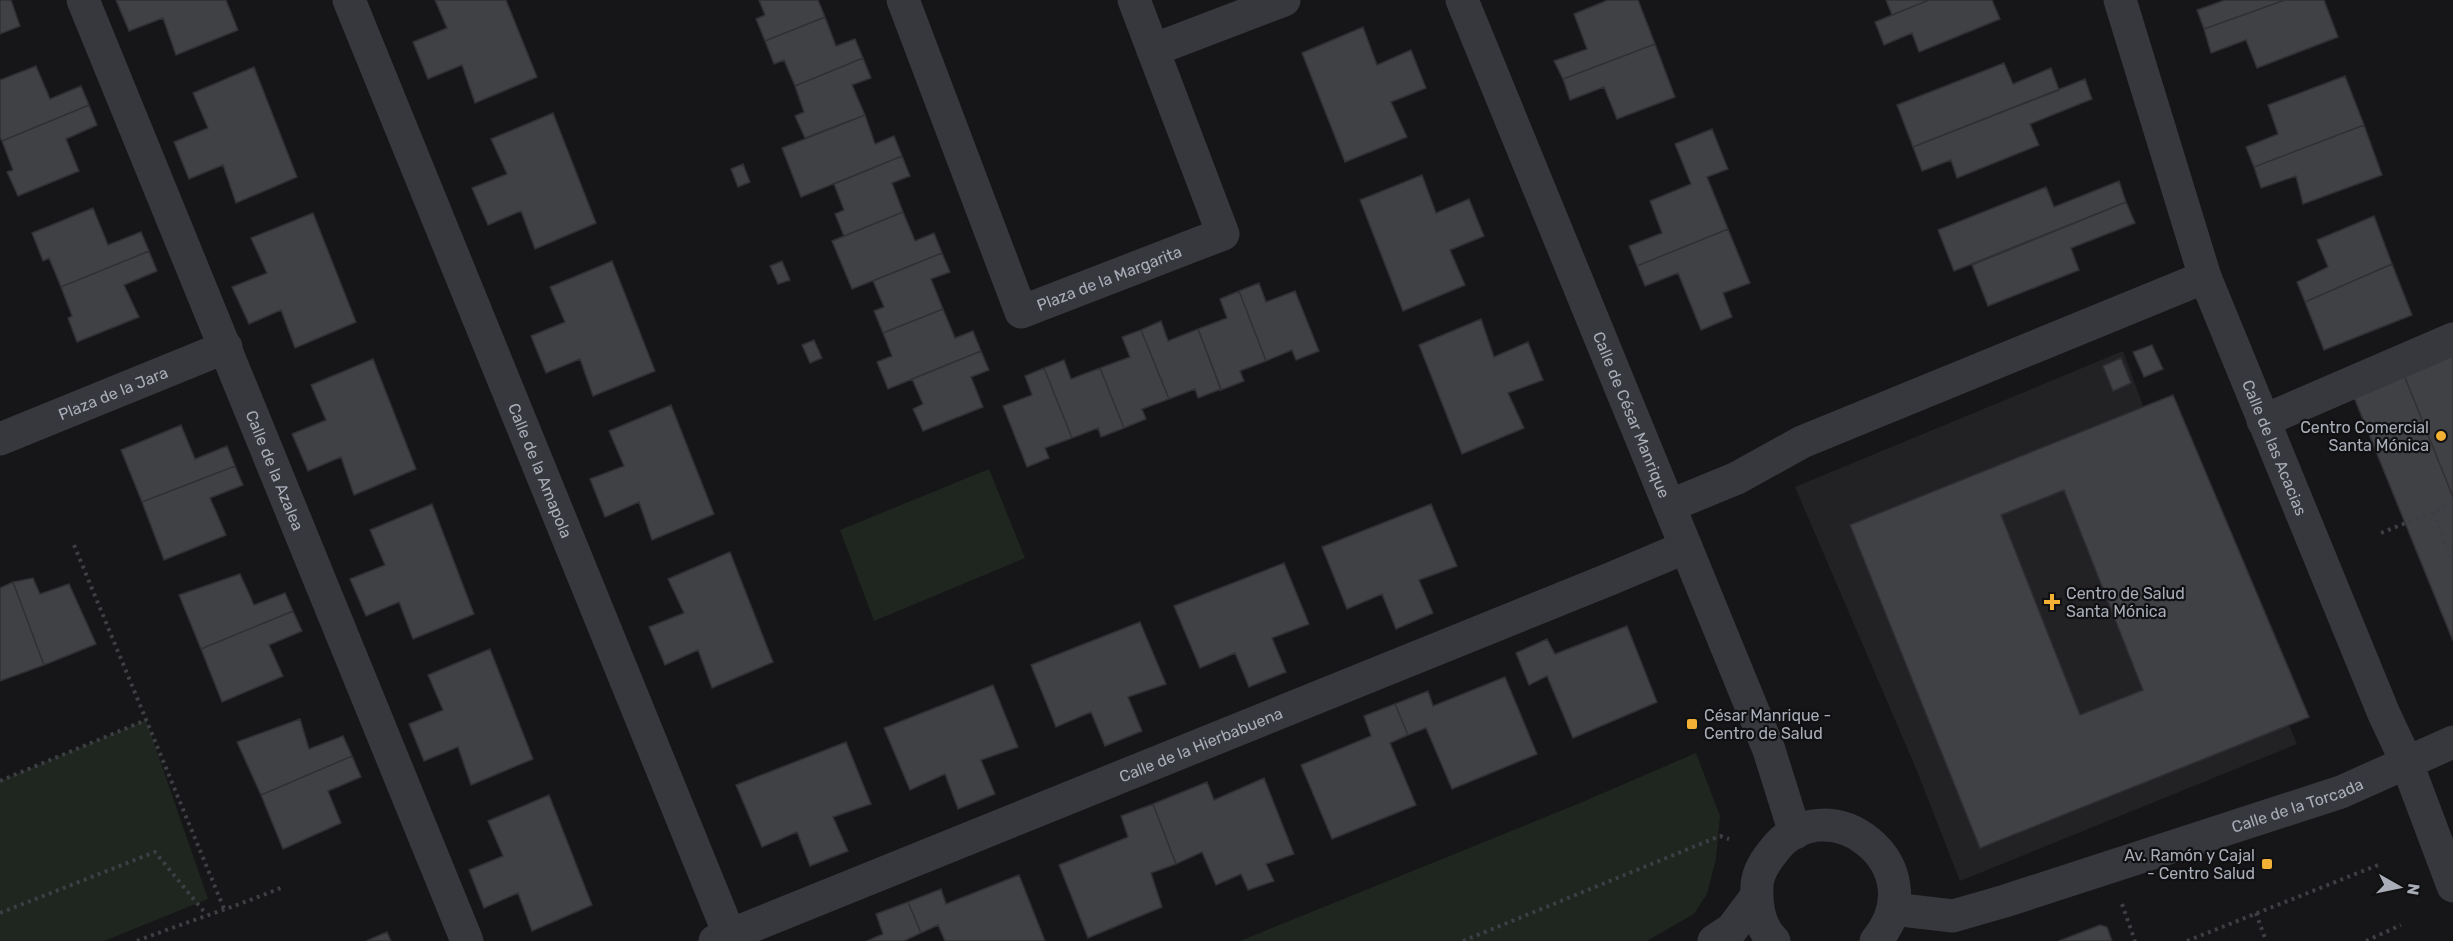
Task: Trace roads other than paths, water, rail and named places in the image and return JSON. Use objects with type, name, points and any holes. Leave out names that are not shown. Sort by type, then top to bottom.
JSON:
[{"type":"street","name":"Calle de la Azalea","points":[[83,0],[467,941]]},
{"type":"street","name":"Calle de la Amapola","points":[[349,0],[726,939]]},
{"type":"street","name":"Plaza de la Margarita","points":[[903,0],[1021,312],[1223,234],[1134,0]]},
{"type":"street","points":[[1153,50],[1284,0]]},
{"type":"street","name":"Calle de César Manrique","points":[[1462,0],[1769,750],[1795,833]]},
{"type":"street","name":"Calle de las Acacias","points":[[2120,0],[2205,277],[2384,714],[2406,761],[2453,886]]},
{"type":"street","points":[[1668,506],[1737,478],[1802,442],[2205,277]]},
{"type":"street","points":[[2263,421],[2453,339]]},
{"type":"street","name":"Plaza de la Jara","points":[[0,439],[226,347]]},
{"type":"street","name":"Calle de la Hierbabuena","points":[[726,939],[1686,547]]},
{"type":"street","name":"Calle de la Torcada","points":[[1893,909],[1953,916],[2005,901],[2341,792],[2453,741]]},
{"type":"street","points":[[1774,941],[1760,918],[1756,897],[1758,878],[1766,859],[1779,844],[1795,833],[1813,827],[1833,826],[1852,831],[1869,841],[1882,855],[1891,872],[1895,891],[1893,909],[1885,931],[1876,941]]},
{"type":"street","points":[[1714,941],[1732,929],[1756,897]]},
{"type":"place","name":"Centro Comercial Santa Mónica","points":[[2441,436]]},
{"type":"place","name":"Centro de Salud Santa Mónica","points":[[2052,602]]},
{"type":"place","name":"César Manrique - Centro de Salud","points":[[1692,724]]},
{"type":"place","name":"Av. Ramón y Cajal - Centro Salud","points":[[2267,864]]}]
